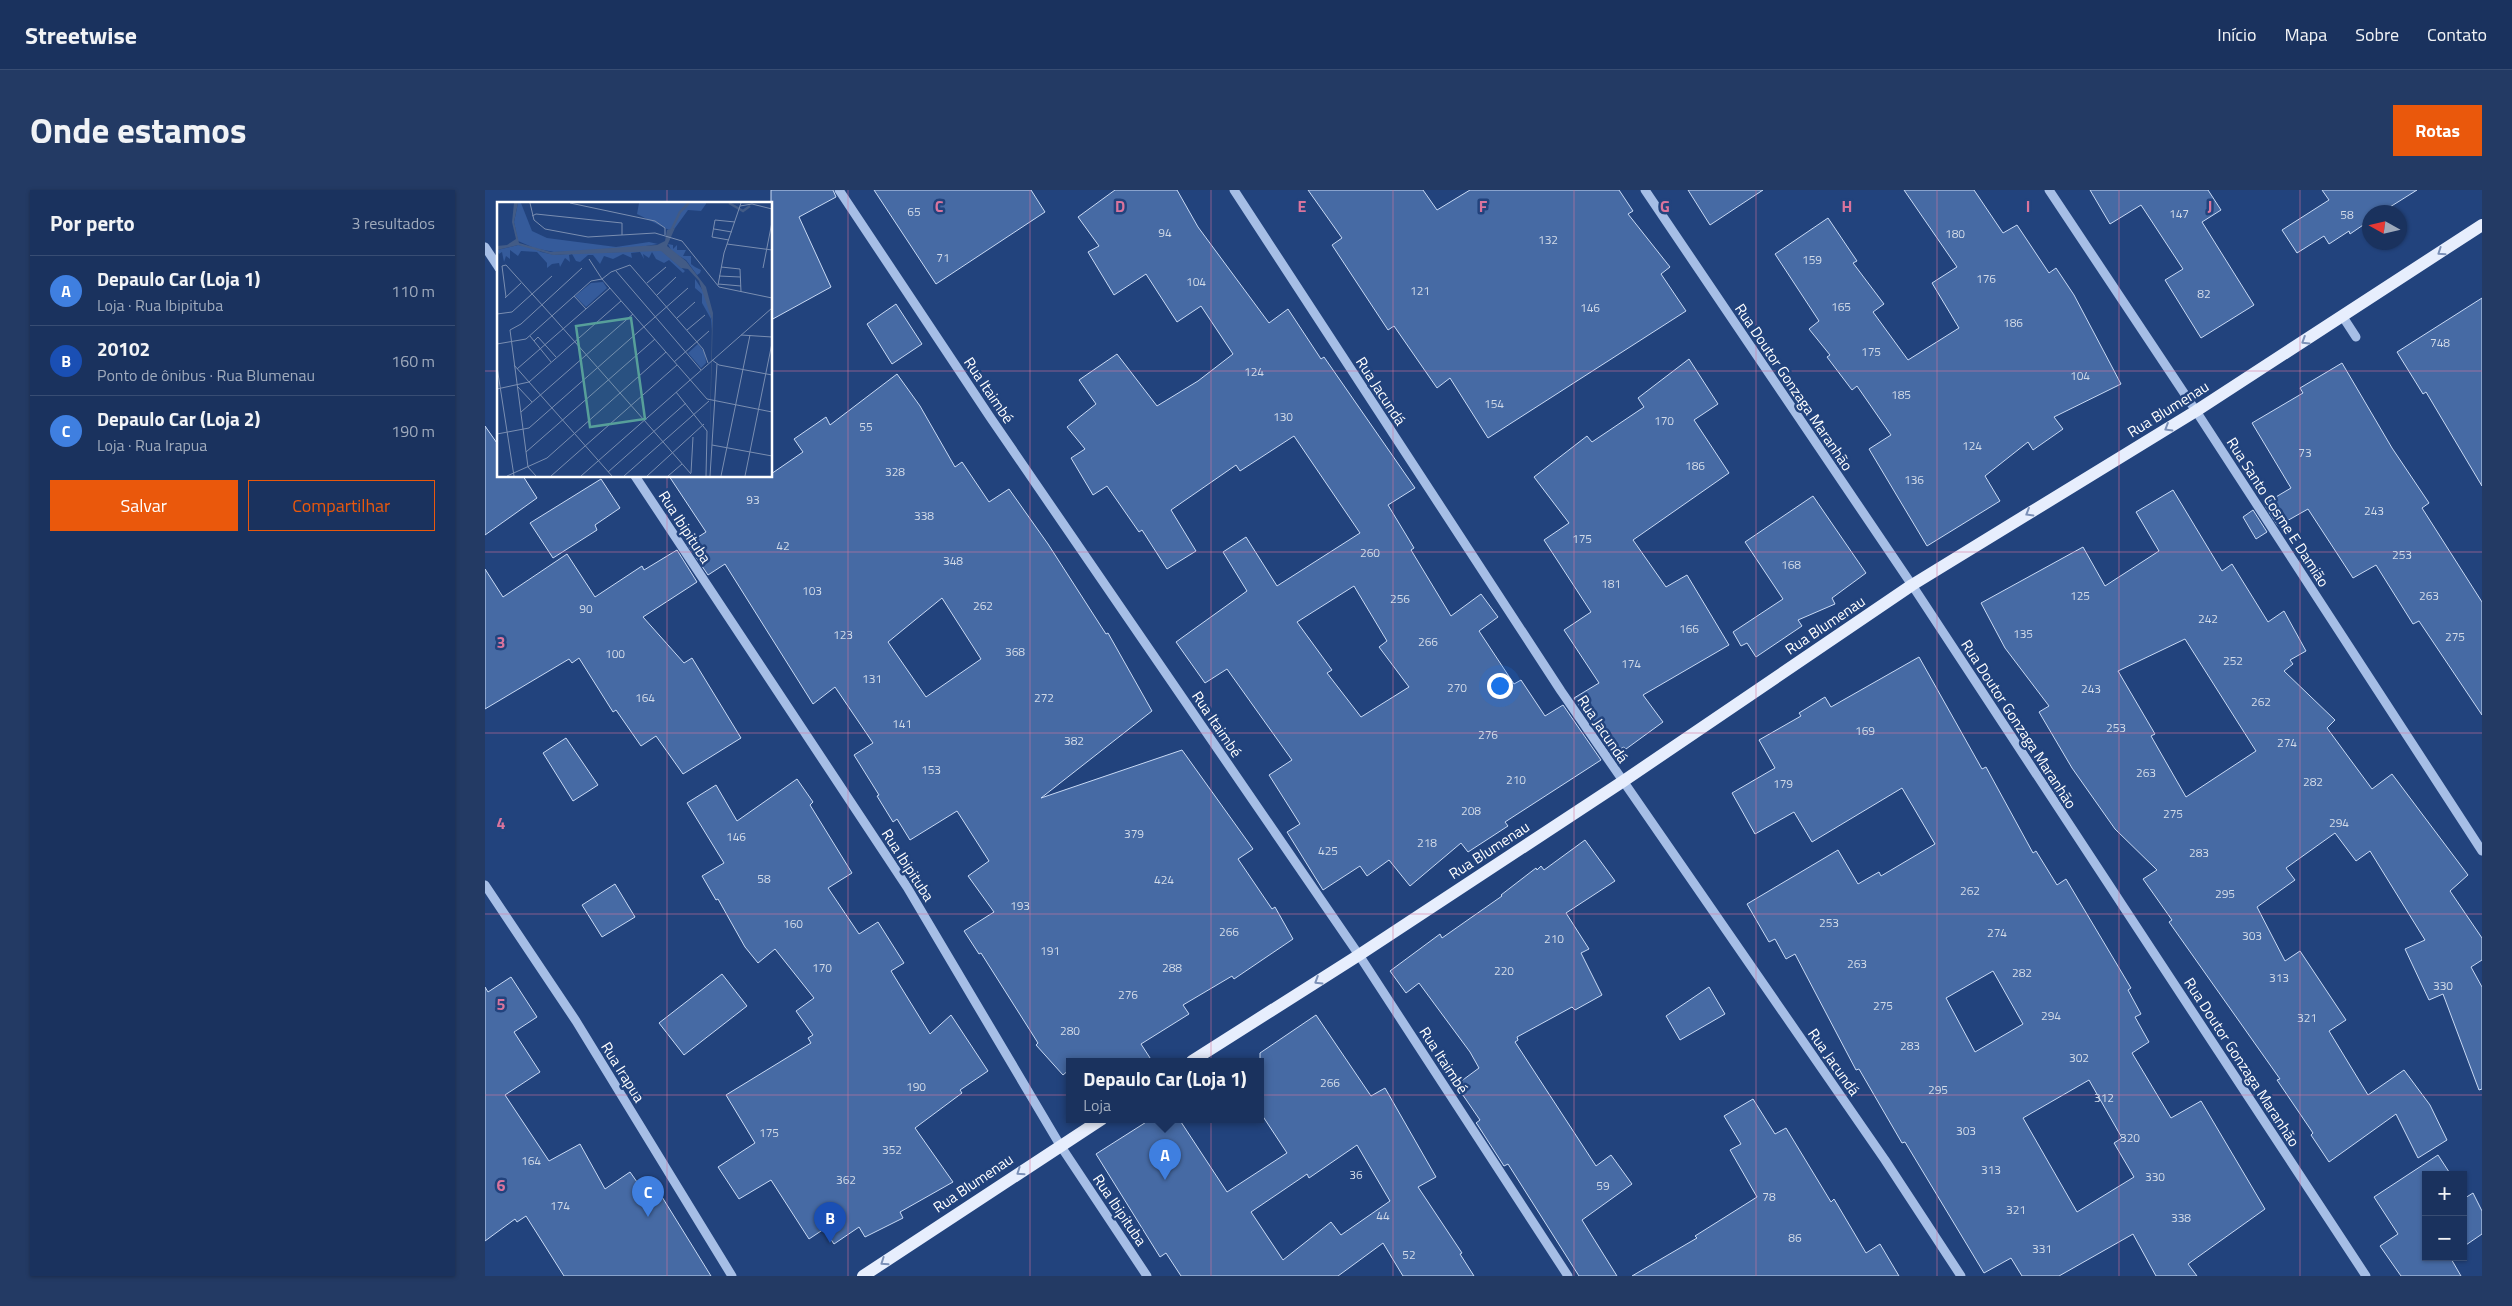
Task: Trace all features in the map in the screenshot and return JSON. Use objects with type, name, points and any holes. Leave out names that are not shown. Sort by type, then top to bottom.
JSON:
[{"type":"main road","name":"Rua Blumenau","points":[[1197,1058],[1359,955],[1622,782],[1912,585],[2196,411],[2482,226]]},
{"type":"main road","name":"Rua Blumenau","points":[[863,1276],[1096,1123]]},
{"type":"street","name":"Rua Itaimbé","points":[[839,190],[990,416],[1359,955],[1568,1276]]},
{"type":"street","name":"Rua Jacundá","points":[[1234,190],[1622,782],[1885,1160],[1961,1276]]},
{"type":"street","name":"Rua Doutor Gonzaga Maranhão","points":[[1645,190],[1912,585],[2365,1276]]},
{"type":"street","name":"Rua Santo Cosme E Damião","points":[[2049,190],[2196,411],[2482,851]]},
{"type":"street","points":[[485,247],[497,265]]},
{"type":"street","points":[[2343,317],[2356,337]]},
{"type":"street","name":"Rua Ibipituba","points":[[636,478],[907,886],[1060,1145],[1147,1276]]},
{"type":"street","name":"Rua Irapua","points":[[485,885],[576,1021],[732,1276]]},
{"type":"building","points":[[771,190],[833,190],[836,197],[799,217],[831,287],[773,319],[773,202],[771,202]]},
{"type":"building","points":[[874,190],[1031,190],[1045,212],[936,284]]},
{"type":"building","points":[[1115,190],[1177,190],[1198,227],[1269,323],[1288,309],[1321,359],[1324,357],[1415,488],[1388,505],[1414,548],[1411,550],[1451,616],[1481,594],[1498,617],[1479,631],[1514,684],[1521,680],[1545,716],[1563,705],[1601,760],[1505,822],[1508,826],[1468,852],[1461,843],[1410,886],[1389,860],[1367,876],[1360,866],[1323,890],[1287,832],[1300,824],[1269,775],[1292,760],[1227,669],[1205,683],[1176,642],[1247,591],[1223,552],[1246,537],[1277,586],[1360,533],[1294,436],[1240,471],[1236,465],[1171,510],[1196,551],[1167,569],[1142,530],[1139,532],[1107,486],[1093,495],[1071,458],[1085,449],[1067,427],[1096,404],[1079,380],[1117,354],[1157,406],[1198,381],[1233,354],[1201,306],[1177,322],[1146,274],[1114,295],[1088,252],[1099,246],[1078,217]],"holes":[[[1354,586],[1387,641],[1379,647],[1409,687],[1361,717],[1327,673],[1332,670],[1297,622]]]},
{"type":"building","points":[[1308,190],[1423,190],[1437,210],[1470,190],[1619,190],[1633,211],[1628,214],[1670,267],[1661,274],[1686,311],[1488,438],[1450,378],[1437,388],[1394,326],[1388,330],[1332,245],[1342,238]]},
{"type":"building","points":[[1688,190],[1763,190],[1710,225]]},
{"type":"building","points":[[1904,190],[1974,190],[2003,233],[2017,225],[2049,273],[2056,268],[2074,295],[2121,384],[2054,417],[2063,429],[2033,450],[2028,442],[1985,476],[2000,501],[1927,546],[1869,449],[1891,435],[1857,386],[1852,390],[1827,357],[1830,355],[1809,329],[1819,321],[1775,254],[1828,218],[1857,261],[1853,263],[1884,304],[1873,312],[1908,360],[1959,328],[1932,283],[1957,267]]},
{"type":"building","points":[[2090,190],[2208,190],[2221,210],[2202,222],[2254,305],[2201,338],[2165,280],[2183,269],[2141,205],[2110,224]]},
{"type":"building","points":[[2322,190],[2417,190],[2393,205],[2362,205],[2362,226],[2350,234],[2349,231],[2329,244],[2324,236],[2297,253],[2282,230],[2329,200]]},
{"type":"building","points":[[2482,298],[2482,486],[2426,392],[2423,394],[2397,352]]},
{"type":"building","points":[[896,304],[922,344],[892,364],[867,324]]},
{"type":"building","points":[[1689,359],[1718,404],[1694,420],[1729,473],[1633,540],[1666,587],[1687,575],[1729,645],[1643,695],[1663,722],[1626,749],[1624,747],[1612,753],[1574,698],[1599,683],[1564,630],[1591,612],[1544,540],[1569,523],[1534,477],[1587,436],[1592,442],[1644,407],[1638,398]]},
{"type":"building","points":[[2342,363],[2392,448],[2429,503],[2422,508],[2482,602],[2482,715],[2419,621],[2413,624],[2376,565],[2353,578],[2308,509],[2278,526],[2264,504],[2291,488],[2252,423],[2303,393],[2300,388]]},
{"type":"building","points":[[897,374],[920,406],[955,467],[962,462],[989,502],[1009,489],[1048,544],[1106,634],[1108,633],[1152,711],[1041,798],[1182,750],[1253,849],[1238,859],[1272,909],[1275,907],[1293,939],[1234,979],[1232,976],[1183,1005],[1189,1014],[1141,1044],[1150,1058],[1066,1058],[1066,1072],[1063,1075],[1036,1045],[1038,1043],[981,953],[979,954],[964,931],[994,912],[968,876],[989,861],[957,811],[910,840],[897,819],[893,822],[854,755],[873,743],[835,687],[813,704],[725,564],[708,575],[687,544],[706,532],[670,478],[773,478],[773,473],[803,452],[794,439],[826,417],[830,425]],"holes":[[[942,598],[981,659],[926,697],[888,642]]]},
{"type":"building","points":[[485,426],[497,443],[497,478],[524,478],[537,498],[485,535]]},
{"type":"building","points":[[601,479],[620,508],[595,525],[597,530],[553,558],[530,523]]},
{"type":"building","points":[[2173,490],[2222,571],[2232,564],[2268,622],[2284,611],[2306,651],[2290,660],[2293,664],[2284,671],[2335,720],[2327,728],[2372,789],[2392,774],[2468,875],[2450,891],[2482,938],[2482,960],[2471,967],[2482,987],[2482,1089],[2479,1090],[2443,994],[2429,1000],[2405,949],[2425,940],[2370,851],[2356,861],[2335,833],[2286,868],[2295,880],[2257,907],[2285,961],[2300,951],[2346,1020],[2329,1031],[2368,1095],[2404,1070],[2430,1105],[2447,1140],[2418,1158],[2396,1114],[2329,1162],[2311,1135],[2313,1133],[2277,1080],[2280,1079],[2169,922],[2172,920],[2143,879],[2157,870],[2115,829],[2072,768],[2039,712],[2049,706],[2005,648],[1981,603],[2083,547],[2105,586],[2159,551],[2136,512]],"holes":[[[2185,639],[2256,751],[2186,797],[2151,736],[2155,734],[2118,671]]]},
{"type":"building","points":[[1813,496],[1866,573],[1832,598],[1835,604],[1798,620],[1802,626],[1756,657],[1747,643],[1741,646],[1733,632],[1783,599],[1745,542]]},
{"type":"building","points":[[2253,510],[2267,532],[2256,539],[2243,517]]},
{"type":"building","points":[[677,550],[697,582],[643,617],[684,663],[692,658],[741,738],[683,774],[656,736],[641,746],[616,710],[613,712],[579,658],[572,663],[569,659],[485,709],[485,569],[503,597],[567,554],[595,597],[642,566],[644,570]]},
{"type":"building","points":[[1919,657],[1982,769],[1986,767],[2033,853],[2036,851],[2057,885],[2066,879],[2131,988],[2128,990],[2141,1014],[2135,1017],[2149,1042],[2132,1053],[2171,1118],[2201,1101],[2265,1209],[2188,1264],[2197,1276],[2156,1276],[2133,1234],[2059,1276],[2022,1276],[2011,1258],[1984,1273],[1905,1142],[1902,1143],[1859,1069],[1856,1070],[1795,954],[1786,959],[1775,939],[1769,942],[1747,904],[1838,850],[1858,884],[1879,872],[1881,876],[1935,844],[1902,788],[1812,842],[1794,812],[1755,834],[1732,793],[1775,768],[1759,740],[1801,716],[1799,713],[1825,697],[1831,707]],"holes":[[[1993,971],[2023,1024],[1975,1052],[1946,998]],[[2089,1080],[2122,1138],[2114,1143],[2134,1177],[2077,1212],[2023,1118]]]},
{"type":"building","points":[[566,738],[598,785],[573,801],[543,753]]},
{"type":"building","points":[[797,779],[813,802],[810,805],[852,873],[828,888],[859,934],[878,922],[904,963],[891,971],[930,1034],[951,1015],[988,1071],[960,1090],[962,1093],[915,1128],[953,1182],[900,1212],[903,1218],[865,1237],[859,1227],[834,1244],[824,1229],[809,1239],[771,1180],[739,1199],[718,1167],[755,1143],[726,1095],[811,1043],[808,1038],[813,1035],[796,1011],[814,998],[775,949],[758,963],[745,947],[718,899],[716,900],[702,876],[724,863],[687,803],[716,785],[737,821]]},
{"type":"building","points":[[1585,840],[1615,881],[1566,913],[1589,949],[1581,953],[1602,995],[1575,1010],[1572,1007],[1517,1037],[1518,1040],[1515,1042],[1596,1166],[1611,1155],[1632,1184],[1582,1220],[1617,1276],[1579,1276],[1508,1164],[1504,1166],[1476,1123],[1480,1120],[1456,1085],[1479,1068],[1470,1052],[1419,983],[1406,993],[1390,971],[1440,934],[1442,938],[1502,896],[1536,868],[1537,870],[1541,866],[1544,870]]},
{"type":"building","points":[[615,884],[635,917],[602,937],[582,905]]},
{"type":"building","points":[[722,974],[747,1006],[684,1055],[659,1023]]},
{"type":"building","points":[[511,977],[537,1017],[514,1032],[540,1072],[505,1095],[549,1161],[580,1144],[605,1189],[630,1172],[649,1199],[659,1192],[711,1276],[564,1276],[526,1216],[517,1222],[515,1219],[485,1241],[485,987],[488,992]]},
{"type":"building","points":[[1709,987],[1725,1014],[1680,1040],[1666,1016]]},
{"type":"building","points":[[1316,1015],[1371,1096],[1385,1088],[1436,1177],[1418,1187],[1462,1253],[1460,1254],[1474,1276],[1403,1276],[1383,1243],[1338,1276],[1181,1276],[1166,1253],[1160,1257],[1096,1154],[1145,1123],[1182,1123],[1227,1192],[1287,1153],[1264,1118],[1264,1058],[1260,1058],[1260,1053]],"holes":[[[1357,1145],[1390,1201],[1341,1235],[1331,1222],[1283,1260],[1251,1212],[1307,1174],[1309,1178]]]},
{"type":"building","points":[[1753,1099],[1775,1134],[1786,1128],[1831,1202],[1834,1199],[1866,1253],[1880,1244],[1899,1276],[1632,1276],[1697,1238],[1695,1236],[1757,1197],[1730,1150],[1741,1144],[1724,1116]]},
{"type":"building","points":[[2438,1155],[2448,1171],[2422,1171],[2422,1261],[2452,1261],[2461,1276],[2401,1276],[2380,1246],[2398,1234],[2374,1197]]},
{"type":"building","points":[[2473,1193],[2482,1211],[2482,1234],[2467,1244],[2467,1216],[2467,1197]]},
{"type":"place","name":"Depaulo Car (Loja 1)","points":[[1165,1180]]},
{"type":"place","name":"Depaulo Car (Loja 2)","points":[[648,1217]]},
{"type":"place","name":"20102","points":[[830,1243]]}]
